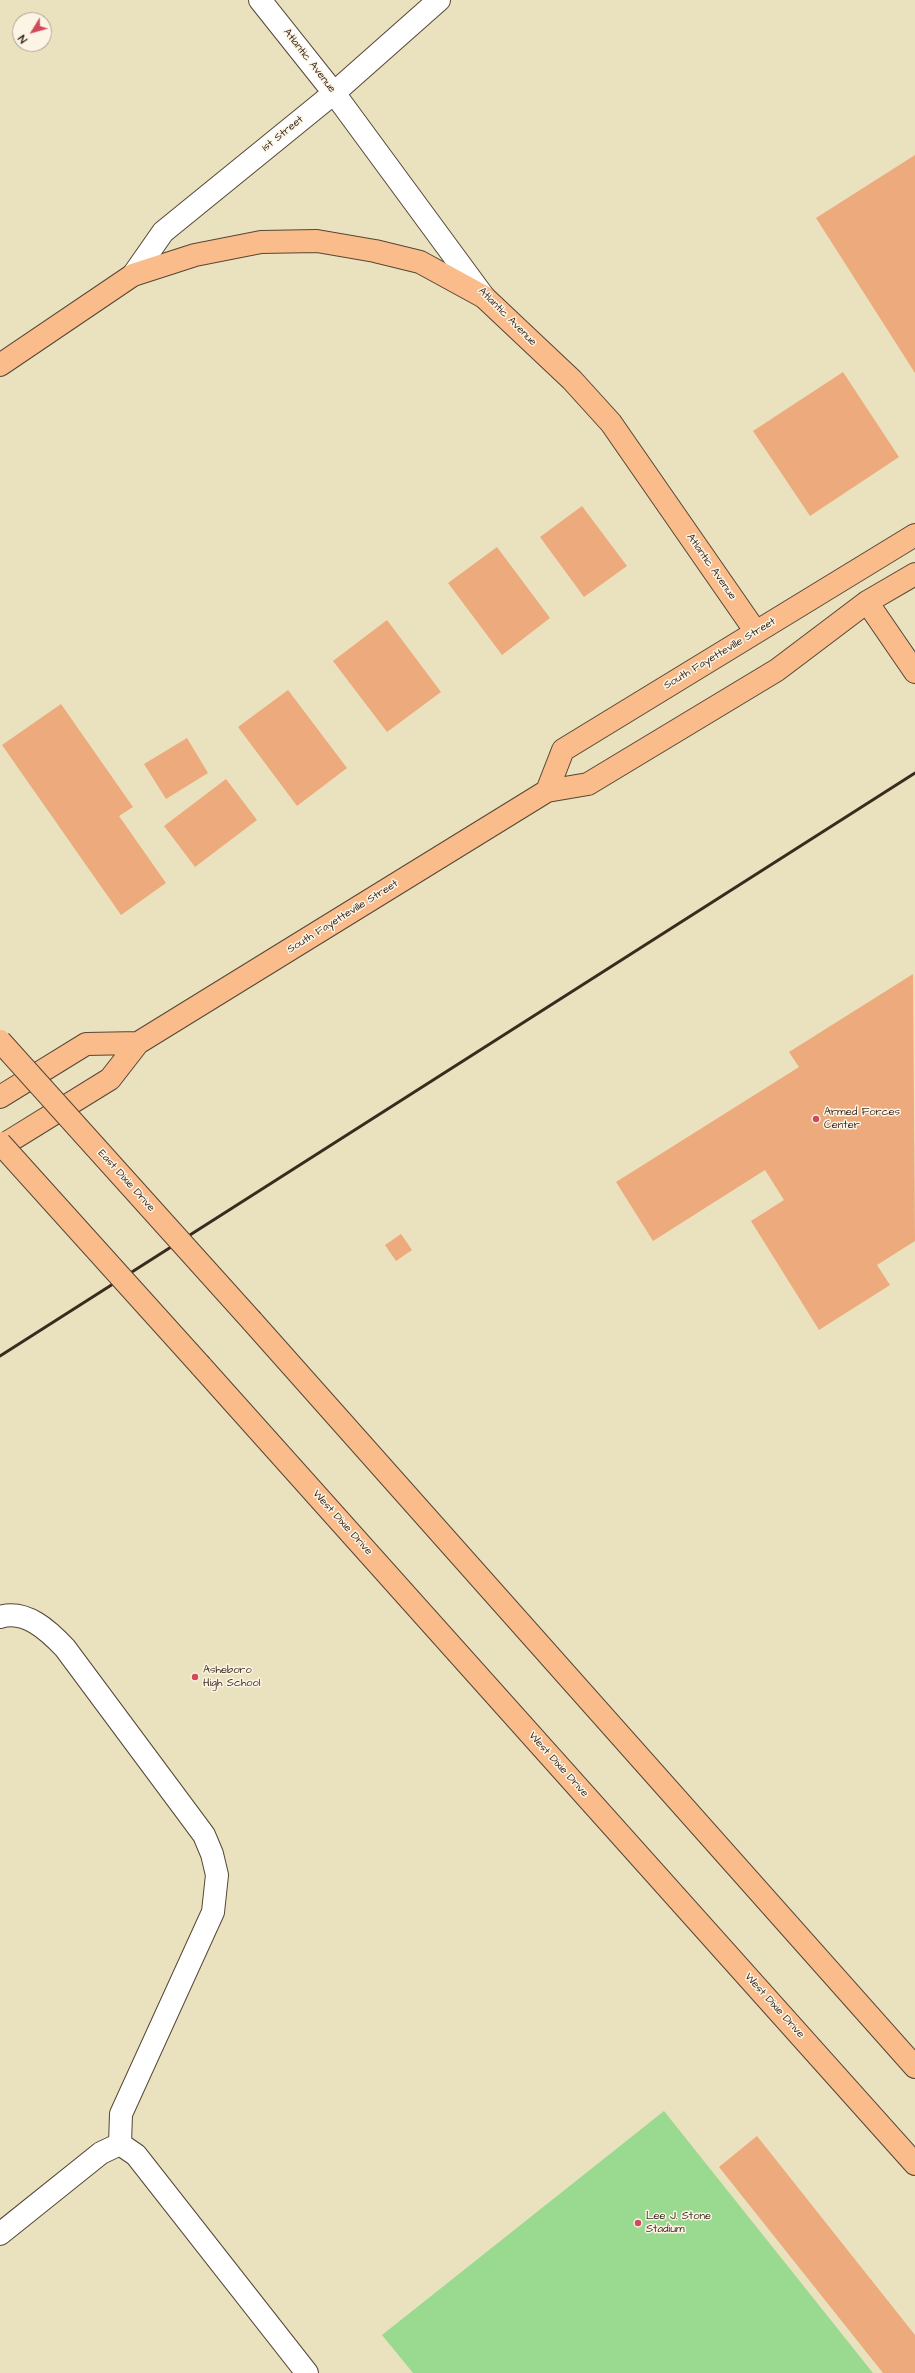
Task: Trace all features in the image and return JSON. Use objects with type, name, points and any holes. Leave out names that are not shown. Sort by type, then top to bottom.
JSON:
[{"type":"main road","points":[[0,365],[133,275],[194,255],[261,242],[317,241],[375,251],[420,262],[484,297]]},
{"type":"main road","name":"Atlantic Avenue","points":[[484,297],[572,380],[611,423],[756,632]]},
{"type":"main road","name":"South Fayetteville Street","points":[[547,791],[563,750],[915,535]]},
{"type":"main road","name":"South Fayetteville Street","points":[[0,1147],[110,1079],[138,1043],[547,791],[588,784],[777,670],[867,602],[915,574]]},
{"type":"main road","points":[[867,602],[915,672]]},
{"type":"main road","name":"East Dixie Drive","points":[[0,1041],[252,1321],[915,2067]]},
{"type":"main road","points":[[0,1097],[86,1044],[138,1043]]},
{"type":"main road","name":"West Dixie Drive","points":[[0,1143],[915,2164]]},
{"type":"street","name":"Atlantic Avenue","points":[[260,0],[334,92],[484,297]]},
{"type":"street","name":"1st Street","points":[[133,275],[163,232],[334,92],[439,0]]},
{"type":"street","points":[[0,1618],[8,1615],[20,1617],[45,1628],[65,1648],[180,1799],[204,1835],[212,1854],[216,1875],[213,1912],[121,2114],[120,2144]]},
{"type":"street","points":[[0,2234],[101,2153],[120,2144]]},
{"type":"street","points":[[120,2144],[136,2155],[307,2373]]},
{"type":"green space","name":"Lee J. Stone Stadium","points":[[664,2111],[873,2373],[413,2373],[382,2335]]},
{"type":"building","points":[[915,155],[915,373],[816,218]]},
{"type":"building","points":[[843,372],[899,457],[810,516],[753,431]]},
{"type":"building","points":[[582,506],[627,566],[584,597],[540,537]]},
{"type":"building","points":[[497,547],[550,618],[502,655],[448,583]]},
{"type":"building","points":[[387,620],[441,692],[387,732],[333,661]]},
{"type":"building","points":[[288,690],[347,768],[297,806],[238,727]]},
{"type":"building","points":[[61,704],[133,807],[119,816],[166,883],[121,915],[2,745]]},
{"type":"building","points":[[187,738],[208,773],[166,799],[144,764]]},
{"type":"building","points":[[226,779],[257,820],[195,867],[164,826]]},
{"type":"building","name":"Armed Forces Center","points":[[913,974],[915,1241],[877,1265],[890,1285],[819,1330],[751,1221],[784,1200],[765,1170],[653,1241],[616,1182],[799,1067],[789,1052]]},
{"type":"building","points":[[401,1234],[412,1250],[396,1261],[385,1245]]},
{"type":"building","points":[[757,2136],[915,2335],[915,2373],[883,2373],[719,2167]]},
{"type":"railway","points":[[0,1356],[915,773]]},
{"type":"place","name":"Armed Forces Center","points":[[816,1119]]},
{"type":"place","name":"Asheboro High School","points":[[195,1677]]},
{"type":"place","name":"Lee J. Stone Stadium","points":[[638,2223]]}]
